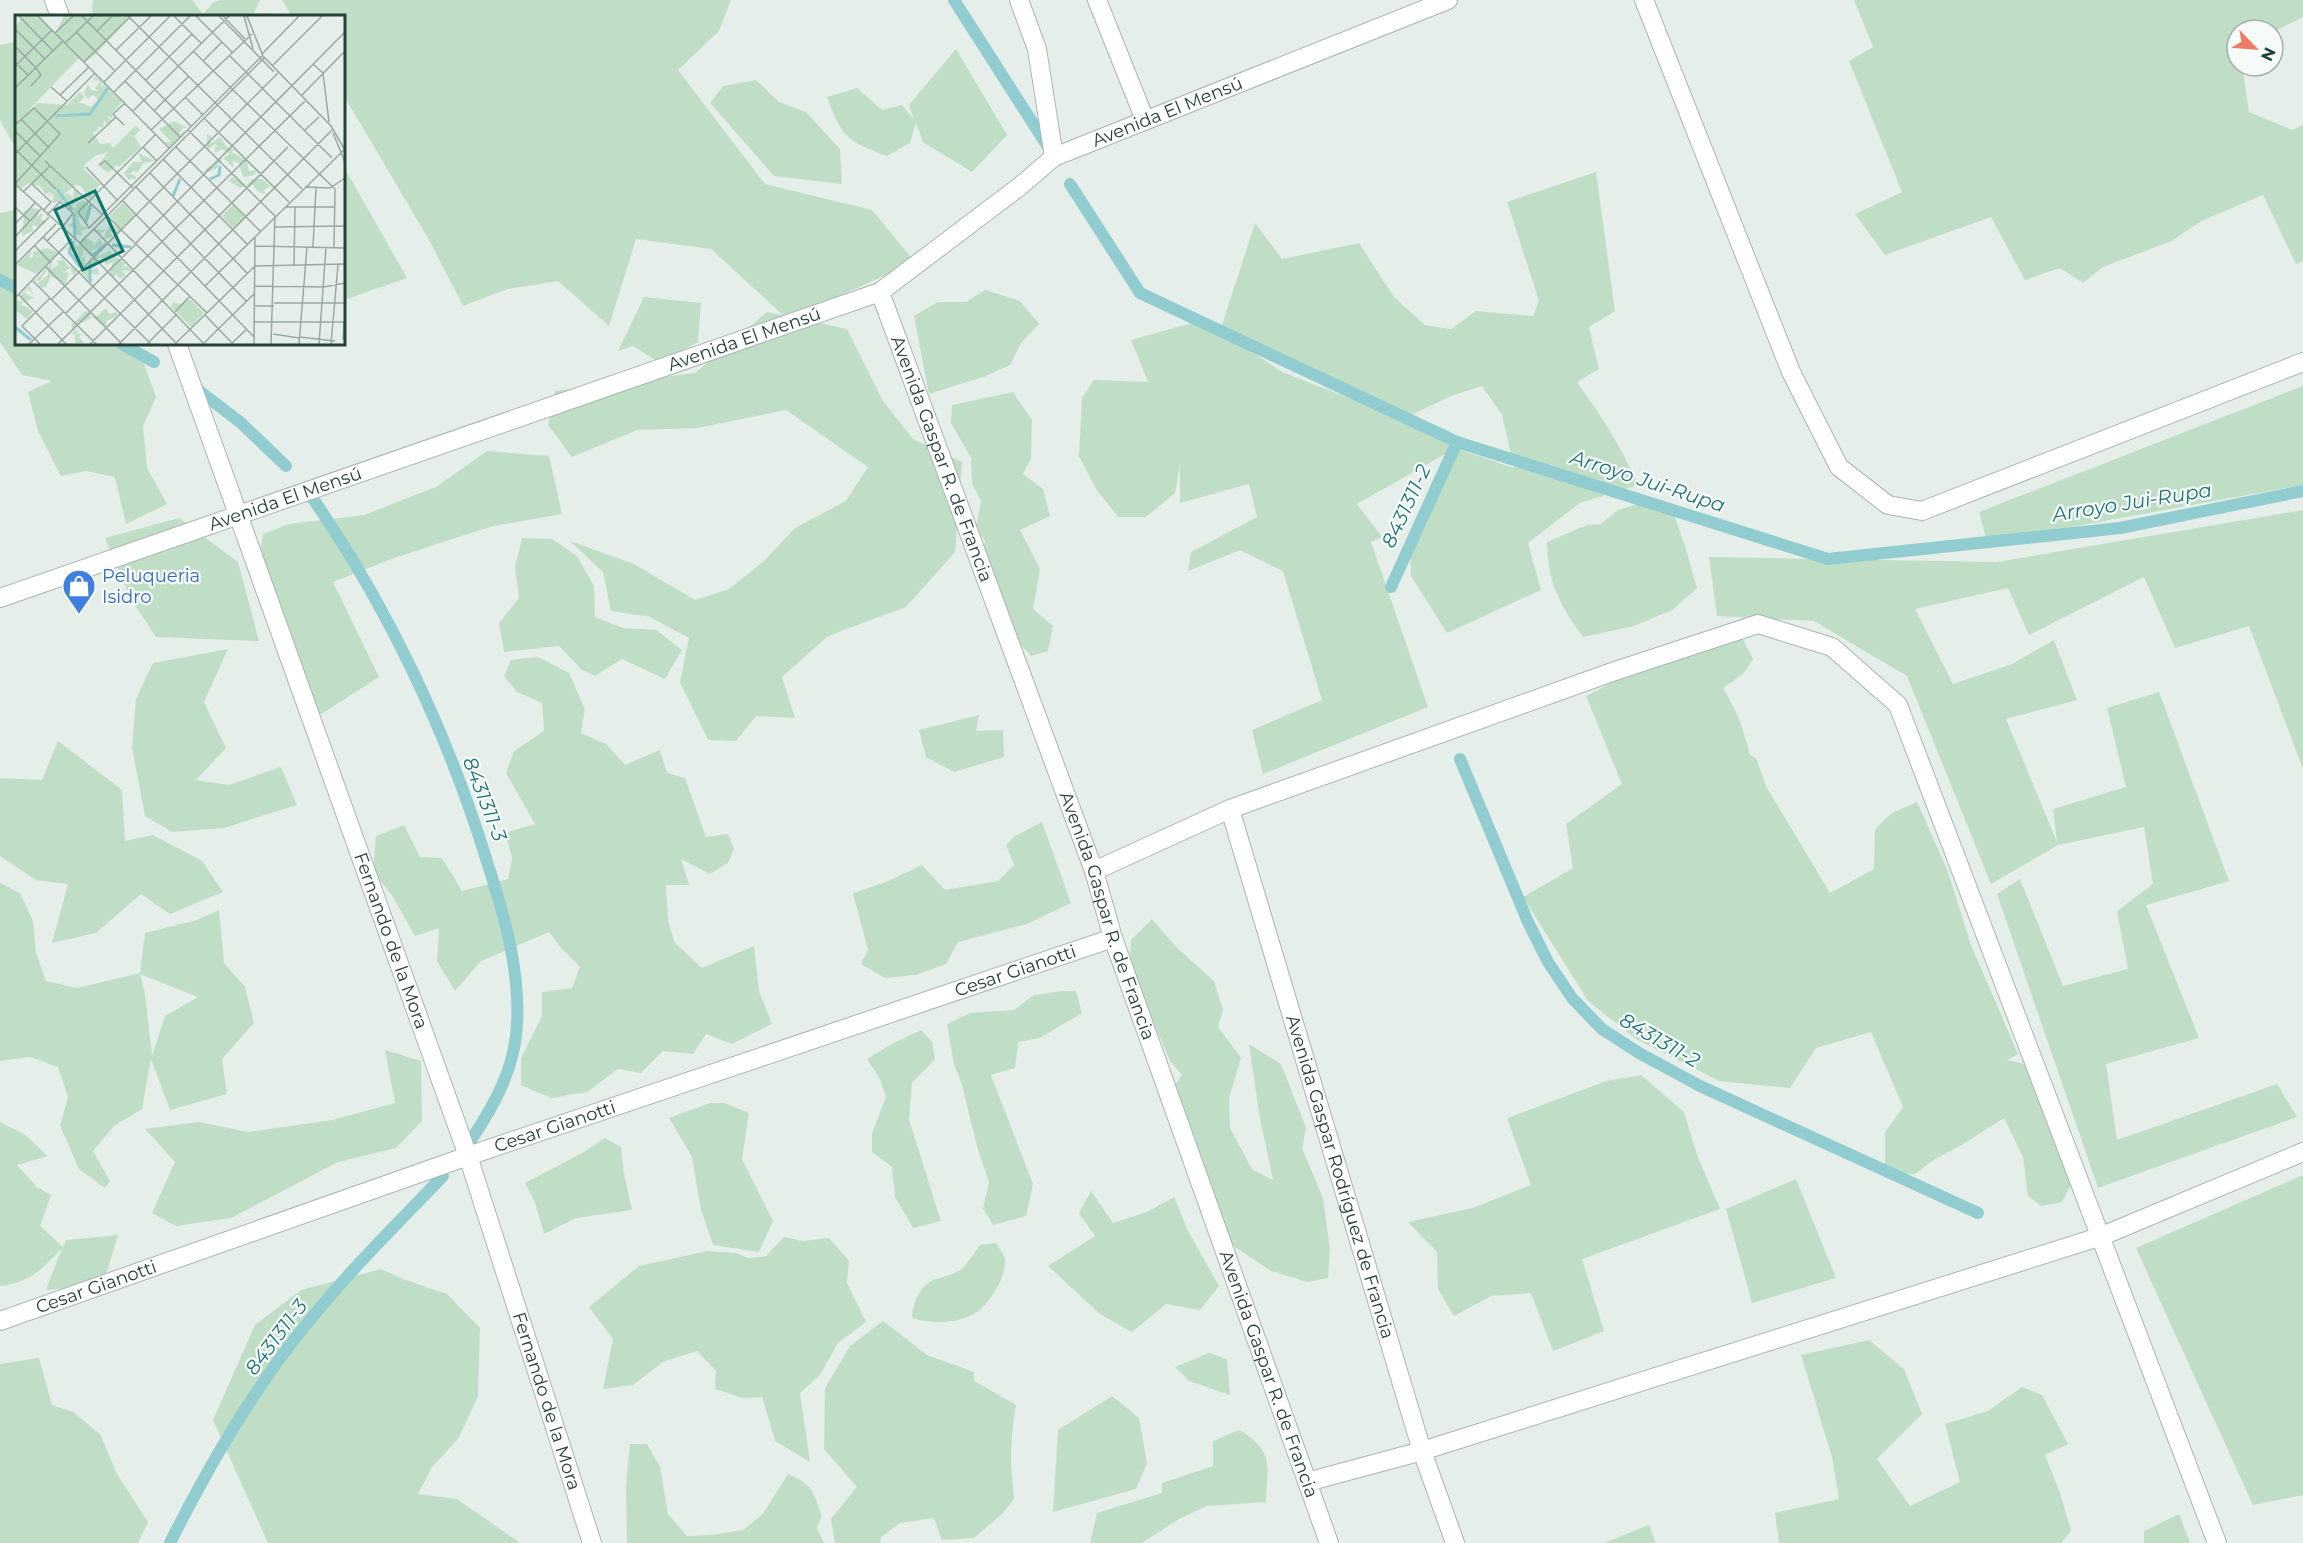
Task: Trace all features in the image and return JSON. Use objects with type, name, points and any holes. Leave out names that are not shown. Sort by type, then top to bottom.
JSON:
[{"type":"street","points":[[54,0],[60,15]]},
{"type":"street","points":[[1019,0],[1038,48],[1054,156]]},
{"type":"street","points":[[1097,0],[1145,120]]},
{"type":"street","name":"Avenida El Mensú","points":[[0,598],[880,292],[1019,186],[1054,156],[1448,0]]},
{"type":"street","points":[[1644,0],[1791,372],[1839,467],[1888,505],[1923,511],[2303,362]]},
{"type":"street","name":"Avenida Gaspar R. de Francia","points":[[880,292],[1094,871],[1113,938],[1329,1543]]},
{"type":"street","name":"Fernando de la Mora","points":[[177,345],[468,1156],[592,1543]]},
{"type":"street","points":[[1094,871],[1230,809],[1615,671],[1758,624],[1832,647],[1898,705],[2217,1543]]},
{"type":"street","name":"Avenida Gaspar Rodríguez de Francia","points":[[1230,809],[1422,1452],[1455,1543]]},
{"type":"street","name":"Cesar Gianotti","points":[[0,1321],[468,1156],[1113,938]]},
{"type":"street","points":[[1307,1482],[1422,1452],[2102,1236],[2303,1152]]},
{"type":"green space","points":[[93,0],[192,0],[203,14],[214,2],[221,0],[260,0],[253,15],[92,15]]},
{"type":"green space","points":[[282,0],[731,0],[719,31],[678,70],[765,184],[872,210],[915,262],[792,317],[847,329],[883,401],[913,439],[962,462],[955,552],[906,607],[828,636],[782,677],[795,718],[756,716],[736,741],[708,740],[680,682],[689,638],[650,617],[611,611],[603,572],[570,541],[634,564],[695,600],[729,589],[763,562],[795,528],[846,501],[868,467],[786,410],[697,428],[637,430],[572,457],[548,425],[555,391],[695,373],[767,312],[783,315],[711,249],[636,239],[609,326],[558,281],[508,289],[463,306],[428,238],[345,98],[345,15],[291,15]]},
{"type":"green space","points":[[1854,0],[2303,0],[2303,17],[2285,26],[2285,18],[2225,18],[2225,78],[2244,78],[2249,112],[2292,130],[2303,125],[2303,261],[2296,264],[2263,195],[2201,221],[2172,241],[2103,267],[2083,283],[2060,268],[2025,280],[1991,217],[1885,255],[1855,214],[1902,192],[1849,61],[1873,47]]},
{"type":"green space","points":[[268,13],[279,15],[253,15]]},
{"type":"green space","points":[[15,42],[15,147],[0,120],[0,45]]},
{"type":"green space","points":[[956,49],[1007,135],[972,172],[923,142],[916,123],[910,143],[887,156],[854,141],[842,130],[827,97],[857,88],[882,110],[902,105],[914,120],[909,105]]},
{"type":"green space","points":[[756,80],[779,102],[806,112],[840,149],[842,184],[774,176],[710,103],[723,86]]},
{"type":"green space","points":[[345,169],[407,278],[345,300]]},
{"type":"green space","points":[[1596,172],[1615,311],[1589,327],[1599,369],[1577,382],[1610,432],[1638,485],[1580,503],[1528,543],[1541,590],[1447,633],[1411,576],[1410,542],[1454,449],[1357,504],[1382,537],[1371,542],[1428,707],[1263,774],[1252,730],[1322,700],[1283,571],[1240,550],[1188,571],[1191,552],[1257,517],[1249,484],[1180,503],[1180,464],[1175,493],[1146,517],[1118,517],[1096,489],[1079,456],[1082,398],[1094,380],[1148,382],[1131,340],[1199,321],[1220,331],[1255,223],[1282,259],[1359,243],[1394,297],[1425,325],[1451,329],[1476,311],[1533,316],[1539,301],[1507,202]],"holes":[[[1225,334],[1344,389],[1354,400],[1282,372]],[[1482,386],[1502,415],[1514,468],[1455,448],[1407,425],[1409,416],[1451,396]]]},
{"type":"green space","points":[[15,210],[15,345],[137,345],[156,397],[143,426],[147,468],[167,504],[126,524],[115,477],[86,471],[61,476],[38,431],[28,392],[52,381],[22,375],[0,342],[0,213]]},
{"type":"green space","points":[[985,290],[1020,301],[1039,324],[1021,343],[1010,365],[986,376],[929,394],[914,316],[938,302],[966,302]]},
{"type":"green space","points":[[644,297],[701,303],[698,342],[660,363],[633,346],[618,351]]},
{"type":"green space","points":[[2303,386],[2303,485],[1987,542],[1979,512]]},
{"type":"green space","points":[[1013,392],[1032,420],[1031,458],[1023,474],[1043,489],[1050,516],[1020,530],[1040,569],[1033,609],[1053,626],[1048,651],[1031,656],[1010,633],[993,608],[999,588],[983,572],[978,562],[985,541],[976,527],[981,501],[972,483],[971,458],[951,423],[952,405]]},
{"type":"green space","points":[[487,451],[549,456],[562,514],[493,526],[394,558],[333,582],[379,677],[315,718],[259,562],[263,534],[289,524],[364,515],[436,487]]},
{"type":"green space","points":[[1648,501],[1671,506],[1697,588],[1672,610],[1634,626],[1583,637],[1556,593],[1550,570],[1547,542],[1587,525],[1601,524],[1618,510]]},
{"type":"green space","points":[[2303,510],[2303,769],[2249,626],[2175,648],[2144,577],[2029,635],[2008,588],[1915,609],[1953,684],[2012,664],[2054,640],[2077,700],[2006,719],[2057,842],[2053,809],[2126,787],[2107,708],[2159,692],[2229,881],[2146,905],[2199,1038],[2106,1064],[2117,1140],[2277,1084],[2297,1117],[2098,1188],[1997,894],[2020,879],[2063,986],[2128,969],[2117,911],[2153,884],[2144,827],[2058,845],[1991,884],[1907,676],[1814,621],[1717,616],[1709,557],[1997,562]]},
{"type":"green space","points":[[179,518],[238,562],[259,641],[156,637],[131,599],[105,538]]},
{"type":"green space","points":[[522,538],[552,539],[577,556],[594,586],[595,617],[623,628],[656,630],[682,650],[665,679],[622,659],[595,676],[582,670],[559,646],[504,652],[499,623],[519,598],[515,567]]},
{"type":"green space","points":[[1738,630],[1753,659],[1743,674],[1723,688],[1740,721],[1750,755],[1756,758],[1767,788],[1830,893],[1874,869],[1875,829],[1892,813],[1917,802],[1947,869],[1971,945],[2018,1054],[2007,1060],[2037,1067],[2051,1125],[2071,1185],[2062,1202],[2041,1206],[2028,1196],[2023,1157],[2004,1118],[1935,1159],[1915,1174],[1885,1173],[1885,1132],[1903,1107],[1871,1032],[1816,1048],[1790,1088],[1719,1081],[1636,1039],[1588,1001],[1523,897],[1573,868],[1566,824],[1622,784],[1586,696],[1674,651]]},
{"type":"green space","points":[[228,649],[204,702],[226,748],[196,780],[229,785],[281,767],[297,805],[224,828],[172,832],[145,816],[132,747],[136,699],[153,663]]},
{"type":"green space","points":[[538,657],[569,673],[585,710],[581,733],[606,744],[625,765],[660,750],[667,773],[685,778],[706,837],[728,834],[734,849],[728,863],[710,874],[681,859],[689,885],[666,885],[668,921],[675,943],[702,968],[754,946],[759,991],[772,1024],[732,1044],[706,1034],[693,1054],[663,1051],[641,1073],[618,1069],[587,1092],[551,1098],[521,1085],[521,1058],[542,1016],[542,992],[572,988],[580,967],[549,932],[481,961],[455,991],[437,961],[439,928],[415,936],[393,897],[373,871],[376,836],[404,825],[420,857],[442,858],[462,891],[508,879],[512,858],[505,833],[535,824],[506,773],[514,751],[544,731],[542,703],[517,692],[504,676],[511,660]]},
{"type":"green space","points":[[979,715],[976,731],[1003,730],[1004,757],[954,772],[926,757],[919,730]]},
{"type":"green space","points":[[58,741],[122,790],[125,841],[153,835],[202,861],[223,892],[170,914],[141,894],[96,933],[52,943],[68,884],[36,880],[0,856],[0,778],[42,780]]},
{"type":"green space","points":[[1042,822],[1071,903],[1027,924],[958,942],[946,964],[916,975],[885,978],[861,964],[868,950],[853,893],[886,882],[922,865],[945,890],[998,881],[1014,865],[1006,845],[1015,836]]},
{"type":"green space","points":[[0,883],[20,893],[33,921],[36,953],[46,981],[77,988],[140,973],[145,933],[197,920],[219,910],[224,963],[245,987],[254,1023],[222,1059],[227,1094],[170,1110],[151,1059],[142,1109],[114,1126],[93,1151],[110,1181],[105,1188],[79,1169],[60,1126],[68,1097],[58,1067],[30,1057],[0,1061]],"holes":[[[140,974],[198,997],[165,1016],[152,1056],[145,994]]]},
{"type":"green space","points":[[1152,919],[1175,946],[1214,981],[1223,1010],[1218,1027],[1241,1058],[1229,1098],[1230,1128],[1252,1169],[1273,1180],[1260,1119],[1249,1044],[1281,1064],[1306,1128],[1302,1148],[1323,1198],[1330,1249],[1328,1278],[1307,1282],[1271,1271],[1235,1247],[1219,1229],[1168,1095],[1182,1075],[1170,1061],[1130,966],[1131,940]]},
{"type":"green space","points":[[1076,991],[1082,1013],[1040,1038],[1018,1042],[1015,1068],[991,1075],[1033,1184],[1026,1216],[993,1225],[983,1208],[989,1182],[954,1064],[947,1024],[970,1013],[1014,1010],[1034,995]]},
{"type":"green space","points":[[921,1030],[932,1042],[935,1059],[912,1083],[909,1120],[941,1221],[913,1228],[895,1197],[892,1167],[872,1152],[872,1133],[886,1097],[880,1079],[867,1059]]},
{"type":"green space","points":[[385,1050],[421,1061],[422,1121],[396,1148],[338,1162],[231,1218],[176,1226],[152,1213],[175,1162],[145,1129],[199,1122],[248,1132],[332,1120],[395,1103]]},
{"type":"green space","points":[[1641,1075],[1684,1112],[1697,1155],[1720,1209],[1582,1259],[1604,1331],[1553,1351],[1531,1293],[1491,1296],[1454,1316],[1438,1289],[1437,1252],[1408,1222],[1473,1208],[1531,1185],[1507,1118],[1606,1081]]},
{"type":"green space","points":[[710,1103],[724,1103],[749,1113],[742,1159],[773,1221],[759,1252],[713,1245],[701,1210],[692,1157],[669,1118]]},
{"type":"green space","points":[[0,1122],[24,1134],[48,1156],[17,1165],[37,1187],[51,1195],[40,1226],[63,1247],[66,1240],[118,1235],[103,1285],[46,1290],[62,1248],[49,1262],[28,1278],[0,1286]]},
{"type":"green space","points":[[605,1138],[621,1147],[632,1210],[576,1218],[544,1234],[535,1202],[525,1183],[584,1152]]},
{"type":"green space","points":[[2303,1175],[2303,1495],[2253,1505],[2136,1248]]},
{"type":"green space","points":[[1796,1179],[1836,1278],[1752,1303],[1726,1209]]},
{"type":"green space","points":[[1091,1191],[1113,1223],[1147,1212],[1174,1197],[1188,1231],[1219,1286],[1200,1310],[1166,1304],[1132,1332],[1100,1314],[1048,1266],[1095,1236],[1079,1213]]},
{"type":"green space","points":[[784,1237],[802,1241],[829,1238],[849,1261],[847,1283],[866,1322],[838,1343],[820,1375],[800,1393],[810,1462],[775,1441],[762,1397],[743,1398],[715,1389],[716,1371],[697,1351],[663,1362],[633,1385],[603,1389],[613,1339],[589,1307],[639,1266],[708,1251],[736,1253],[748,1258],[766,1256]]},
{"type":"green space","points":[[996,1243],[1004,1257],[1005,1266],[997,1289],[982,1308],[970,1316],[954,1321],[937,1322],[912,1318],[916,1301],[925,1286],[936,1279],[959,1271],[980,1245]]},
{"type":"green space","points":[[381,1269],[447,1294],[480,1328],[478,1397],[458,1439],[432,1467],[418,1494],[457,1499],[520,1543],[268,1543],[213,1420],[255,1325],[301,1290]]},
{"type":"green space","points":[[883,1321],[927,1355],[974,1372],[974,1381],[1016,1405],[1011,1452],[1014,1499],[1002,1514],[974,1538],[942,1540],[934,1518],[900,1523],[881,1537],[880,1543],[835,1543],[831,1519],[857,1487],[824,1449],[825,1388],[850,1346]]},
{"type":"green space","points":[[1869,1340],[1904,1369],[1922,1414],[1877,1459],[1910,1506],[1960,1482],[1945,1424],[1988,1411],[2022,1387],[2042,1395],[2068,1444],[2045,1455],[2060,1493],[2071,1531],[2061,1543],[1779,1543],[1775,1513],[1839,1499],[1832,1457],[1801,1355]]},
{"type":"green space","points":[[1209,1353],[1227,1359],[1230,1395],[1189,1381],[1175,1367]]},
{"type":"green space","points":[[39,1358],[52,1405],[73,1412],[100,1434],[117,1474],[148,1522],[138,1543],[0,1543],[0,1364]]},
{"type":"green space","points":[[1112,1396],[1139,1418],[1147,1463],[1136,1489],[1053,1512],[1058,1430]]},
{"type":"green space","points":[[1239,1430],[1259,1445],[1264,1452],[1267,1468],[1266,1502],[1207,1506],[1179,1519],[1142,1543],[1090,1543],[1097,1513],[1162,1493],[1162,1483],[1213,1466],[1213,1441]]},
{"type":"green space","points":[[630,1444],[647,1444],[660,1467],[668,1514],[687,1536],[743,1530],[763,1514],[788,1474],[803,1482],[814,1495],[822,1516],[817,1528],[824,1543],[627,1543],[626,1486]]},
{"type":"green space","points":[[2179,1514],[2190,1543],[2144,1543],[2144,1531]]},
{"type":"green space","points":[[1649,1525],[1656,1543],[1604,1543]]},
{"type":"waterway","name":"Arroyo Jui-Rupa","points":[[954,0],[1050,150]]},
{"type":"waterway","name":"Arroyo Jui-Rupa","points":[[1070,184],[1140,293],[1457,442],[1828,559],[2120,528],[2303,491]]},
{"type":"waterway","name":"8431311-3","points":[[0,280],[15,288]]},
{"type":"waterway","name":"8431311-3","points":[[124,345],[154,362]]},
{"type":"waterway","name":"8431311-3","points":[[198,390],[240,422],[286,466]]},
{"type":"waterway","name":"8431311-2","points":[[1391,587],[1457,442]]},
{"type":"waterway","name":"8431311-3","points":[[309,493],[365,581],[414,673],[473,819],[506,925],[516,984],[515,1040],[508,1071],[496,1099],[471,1140]]},
{"type":"waterway","name":"8431311-2","points":[[1460,759],[1528,922],[1548,962],[1572,998],[1602,1029],[1639,1053],[1700,1086],[1978,1213]]},
{"type":"waterway","name":"8431311-3","points":[[170,1543],[200,1485],[251,1399],[270,1372],[326,1301],[375,1246],[443,1176]]},
{"type":"place","name":"Peluqueria Isidro","points":[[79,615]]}]
